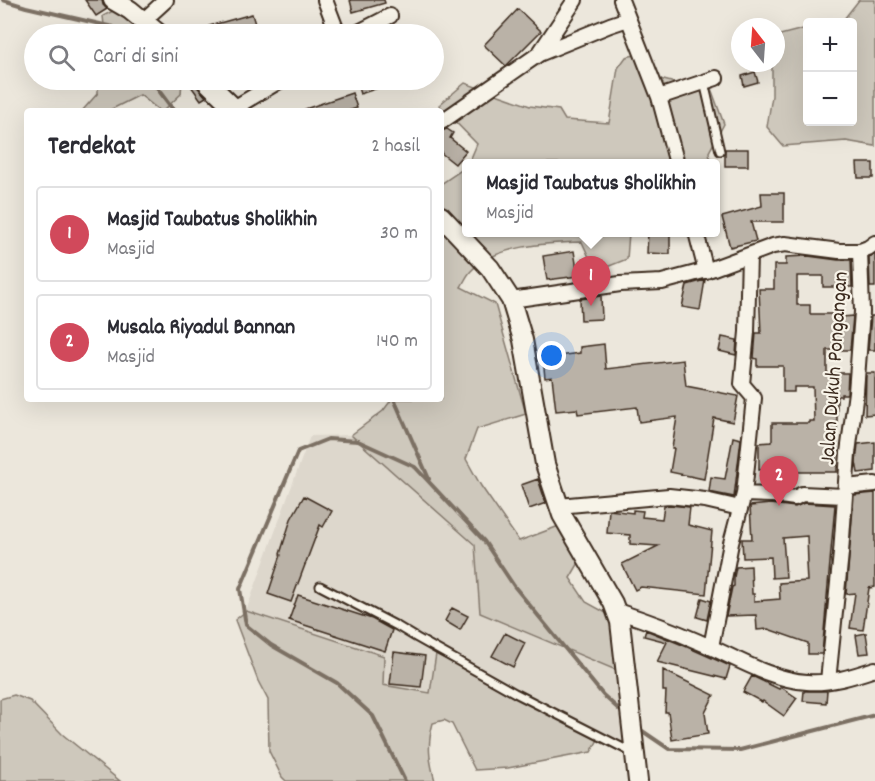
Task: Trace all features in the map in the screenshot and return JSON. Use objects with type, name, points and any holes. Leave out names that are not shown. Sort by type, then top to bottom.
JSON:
[{"type":"main road","points":[[113,0],[147,24]]},
{"type":"main road","points":[[215,90],[234,108]]},
{"type":"main road","points":[[444,219],[490,268],[512,300],[523,340],[545,464],[558,506],[613,603],[620,622],[638,781]]},
{"type":"street","points":[[143,21],[166,0]]},
{"type":"street","points":[[325,0],[334,24]]},
{"type":"street","points":[[539,54],[575,0]]},
{"type":"street","points":[[621,0],[659,98],[676,159]]},
{"type":"street","points":[[374,24],[390,16]]},
{"type":"street","points":[[444,120],[539,54],[628,19]]},
{"type":"street","points":[[659,98],[710,80]]},
{"type":"street","points":[[239,108],[266,90]]},
{"type":"street","points":[[697,237],[706,271]]},
{"type":"street","name":"Jalan Dukuh Pongangan","points":[[512,300],[620,284],[662,282],[706,271],[784,244],[839,251],[860,251],[875,243]]},
{"type":"street","name":"Jalan Dukuh Pongangan","points":[[828,681],[862,312],[860,251]]},
{"type":"street","points":[[711,647],[731,543],[742,501],[754,399],[742,384],[747,332],[749,255]]},
{"type":"street","name":"Jalan Dukuh Pongangan","points":[[558,506],[669,496],[742,501],[773,495],[795,498],[802,494],[845,491],[875,484]]},
{"type":"street","points":[[617,611],[654,623],[783,678],[807,682],[828,681],[875,669]]},
{"type":"lane","points":[[710,80],[720,151]]},
{"type":"lane","points":[[320,586],[397,626],[515,693],[635,754]]},
{"type":"shaded area","points":[[859,0],[875,0],[875,146],[846,141],[783,146],[767,127],[772,96],[772,72],[785,72],[785,34],[803,29],[803,126],[857,126],[857,18],[845,18]]},
{"type":"shaded area","points":[[115,10],[133,24],[104,24],[103,16]]},
{"type":"shaded area","points":[[644,53],[660,79],[675,83],[706,78],[724,124],[709,152],[710,159],[471,159],[477,144],[439,105],[465,83],[530,106],[559,110],[565,120],[609,123],[618,68],[626,57]]},
{"type":"shaded area","points":[[98,90],[181,90],[181,94],[166,108],[156,108],[140,95],[114,108],[85,108]]},
{"type":"shaded area","points":[[462,170],[462,237],[629,237],[627,259],[602,269],[594,268],[582,242],[553,243],[523,247],[494,256],[482,262],[470,273],[461,287],[495,304],[526,414],[477,429],[466,459],[481,486],[519,541],[559,526],[580,561],[570,578],[586,602],[608,614],[623,673],[480,613],[475,545],[351,435],[383,411],[390,402],[444,402],[444,182]]},
{"type":"shaded area","points":[[351,435],[475,545],[480,613],[623,673],[629,749],[436,654],[430,693],[383,685],[383,656],[246,611],[310,436]]},
{"type":"shaded area","points":[[246,611],[384,656],[383,685],[430,693],[436,654],[600,736],[591,752],[508,768],[475,770],[452,724],[444,720],[433,723],[430,738],[430,759],[435,781],[286,781],[269,751],[268,700],[258,681],[235,620]]},
{"type":"shaded area","points":[[14,695],[30,701],[62,734],[120,781],[0,781],[0,699]]},
{"type":"building","points":[[85,0],[102,0],[107,9],[96,16]]},
{"type":"building","points":[[350,0],[384,0],[385,3],[353,12]]},
{"type":"building","points":[[518,9],[541,31],[506,66],[484,45]]},
{"type":"building","points":[[252,14],[255,24],[216,24]]},
{"type":"building","points":[[755,72],[758,82],[744,86],[742,76]]},
{"type":"building","points":[[194,90],[200,90],[206,97],[201,100]]},
{"type":"building","points":[[359,90],[372,90],[360,94]]},
{"type":"building","points":[[352,93],[357,108],[308,108]]},
{"type":"building","points":[[447,129],[453,133],[450,138],[466,151],[455,164],[444,155],[444,130]]},
{"type":"building","points":[[725,149],[748,149],[748,166],[725,166]]},
{"type":"building","points":[[857,163],[873,163],[873,178],[858,178]]},
{"type":"building","points":[[761,193],[784,193],[784,222],[751,222],[756,241],[730,247],[722,217],[762,206]]},
{"type":"building","points":[[648,237],[670,237],[670,254],[647,253]]},
{"type":"building","points":[[574,251],[578,276],[547,280],[543,256]]},
{"type":"building","points":[[875,254],[875,287],[870,287],[869,257]]},
{"type":"building","points":[[808,256],[851,260],[852,287],[823,287],[823,276],[797,276],[797,305],[810,305],[810,314],[853,316],[850,350],[827,350],[827,373],[848,373],[847,394],[837,396],[837,472],[759,470],[759,443],[772,442],[772,423],[814,421],[813,387],[794,387],[794,392],[783,392],[783,366],[757,366],[757,359],[754,358],[756,333],[761,333],[759,289],[774,289],[774,265],[786,265],[786,257]]},
{"type":"building","points":[[705,280],[700,310],[682,307],[687,285]]},
{"type":"building","points":[[601,296],[602,319],[581,320],[580,299]]},
{"type":"building","points":[[871,316],[875,316],[875,350],[868,350]]},
{"type":"building","points":[[722,337],[737,340],[736,355],[719,351]]},
{"type":"building","points":[[604,344],[606,369],[683,360],[686,386],[738,396],[733,422],[714,418],[704,479],[670,472],[677,417],[639,422],[637,407],[578,414],[577,409],[556,411],[552,377],[545,378],[543,358],[580,353],[580,347]]},
{"type":"building","points":[[866,373],[875,373],[875,414],[865,415]]},
{"type":"building","points":[[733,437],[741,439],[734,497],[709,492],[711,477],[725,479]]},
{"type":"building","points":[[875,442],[875,471],[858,473],[856,462],[858,444]]},
{"type":"building","points":[[538,479],[546,503],[529,509],[521,485]]},
{"type":"building","points":[[875,493],[875,587],[869,588],[863,630],[850,628],[855,593],[846,594],[854,495]]},
{"type":"building","points":[[304,496],[332,511],[323,527],[320,525],[291,602],[268,594],[291,519]]},
{"type":"building","points":[[804,503],[835,505],[822,654],[808,654],[808,643],[768,629],[757,630],[756,615],[726,616],[734,586],[736,567],[751,566],[754,601],[780,599],[779,583],[807,581],[807,536],[783,538],[786,577],[772,578],[771,557],[743,558],[742,539],[752,539],[750,506],[771,504],[795,507]]},
{"type":"building","points":[[664,506],[690,507],[688,525],[712,531],[706,594],[641,587],[635,590],[622,564],[658,546],[630,544],[630,535],[607,533],[609,510],[633,513],[633,510],[643,511],[642,517],[662,519]]},
{"type":"building","points":[[298,595],[372,619],[392,630],[385,651],[289,620]]},
{"type":"building","points":[[702,598],[711,601],[707,620],[697,617]]},
{"type":"building","points":[[452,608],[468,616],[460,630],[445,621]]},
{"type":"building","points":[[646,630],[730,666],[726,679],[657,662],[667,642],[644,636]]},
{"type":"building","points":[[505,633],[525,643],[513,667],[492,656]]},
{"type":"building","points":[[866,633],[869,653],[859,654],[856,635]]},
{"type":"building","points":[[394,652],[425,656],[421,687],[390,684]]},
{"type":"building","points":[[663,670],[714,695],[705,713],[708,734],[672,740],[668,712],[665,712],[666,691],[663,691]]},
{"type":"building","points":[[752,676],[779,689],[781,687],[797,698],[784,716],[763,701],[743,692]]},
{"type":"building","points":[[804,691],[827,691],[826,703],[803,701]]},
{"type":"waterway","points":[[3,0],[100,24]]},
{"type":"waterway","points":[[158,90],[172,108]]},
{"type":"waterway","points":[[395,402],[429,479]]},
{"type":"waterway","points":[[405,781],[373,716],[337,683],[271,645],[246,625],[240,589],[298,451],[328,439],[358,441],[415,467],[484,541],[514,586],[603,695],[624,714]]},
{"type":"waterway","points":[[638,728],[669,749],[740,750],[875,715]]},
{"type":"place","name":"Masjid Taubatus Sholikhin","points":[[591,306]]},
{"type":"place","name":"Musala Riyadul Bannan","points":[[779,506]]}]
